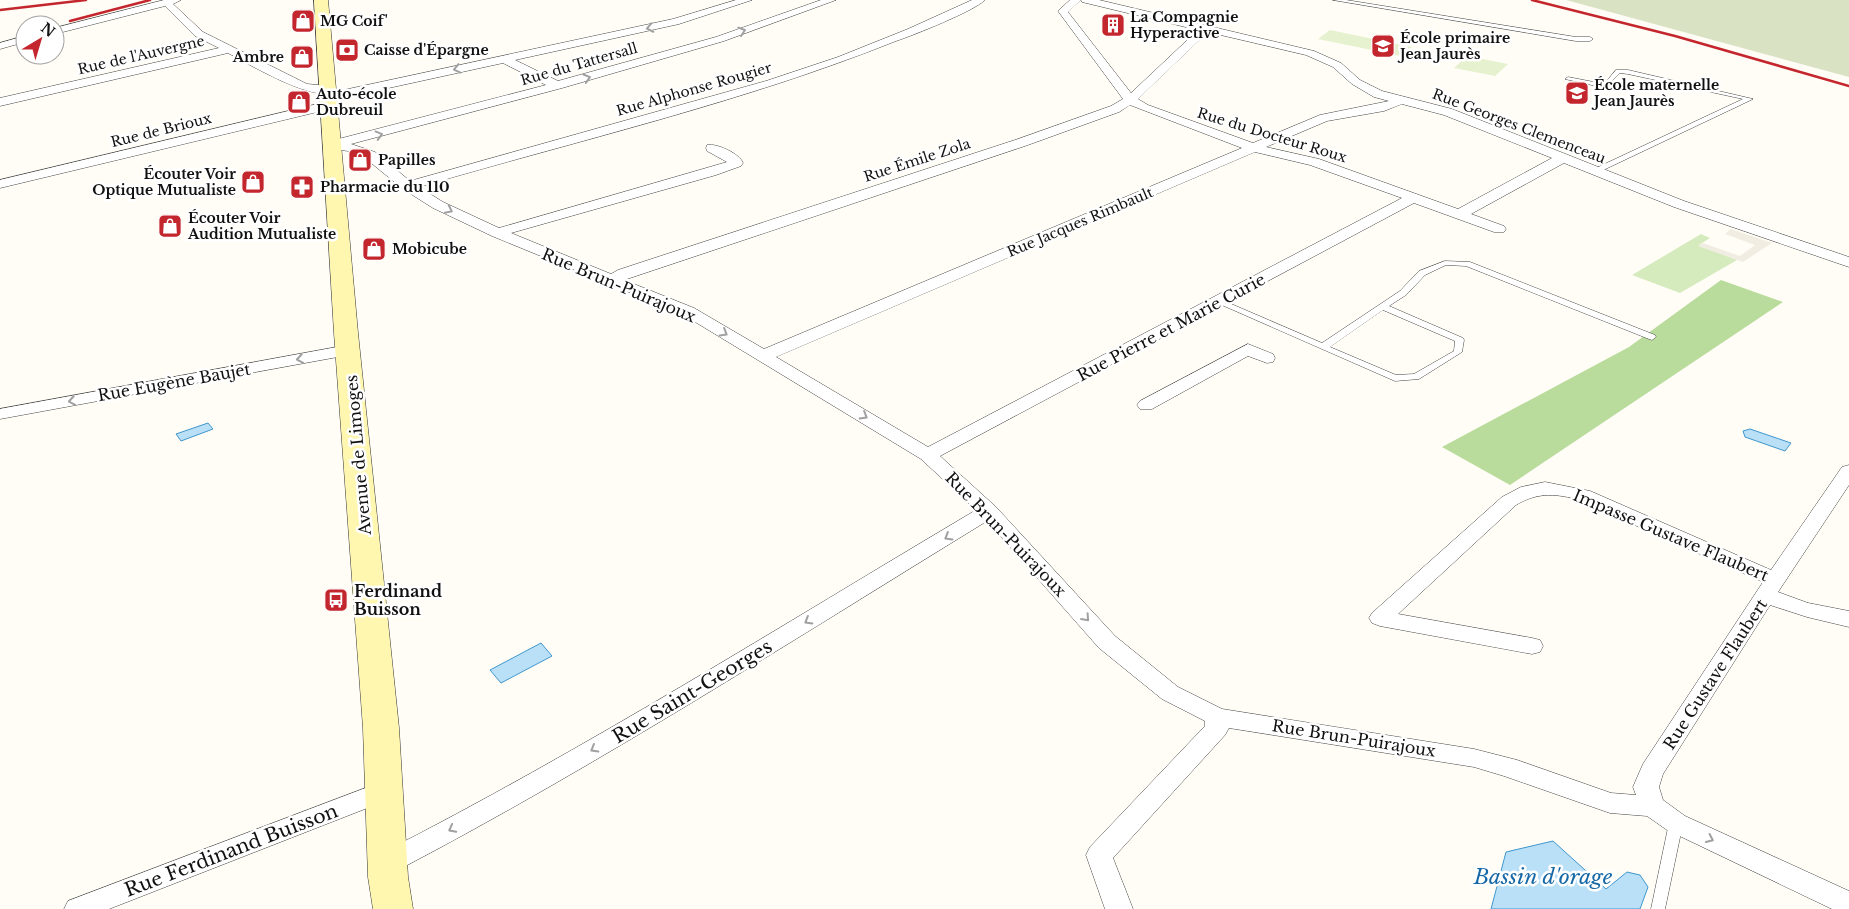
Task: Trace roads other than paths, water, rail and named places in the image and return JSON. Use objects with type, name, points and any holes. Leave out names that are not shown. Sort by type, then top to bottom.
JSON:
[{"type":"main road","name":"Avenue de Limoges","points":[[321,0],[348,350],[381,728],[389,862],[388,877],[393,909]]},
{"type":"street","name":"Rue de Brioux","points":[[0,184],[328,92],[505,58],[676,22],[747,0]]},
{"type":"street","name":"Rue du Tattersall","points":[[332,145],[368,138],[720,39],[831,0]]},
{"type":"street","name":"Rue Alphonse Rougier","points":[[408,186],[741,93],[875,45],[951,15],[980,0]]},
{"type":"street","name":"Rue du Docteur Roux","points":[[1076,0],[1063,11],[1130,100],[1144,108],[1254,148],[1314,162],[1499,229]]},
{"type":"street","points":[[1086,0],[1180,21]]},
{"type":"street","points":[[1139,1],[1180,21]]},
{"type":"street","points":[[65,29],[173,3],[199,34],[296,82],[328,92]]},
{"type":"street","name":"Rue Georges Clemenceau","points":[[1180,21],[1310,54],[1338,65],[1368,89],[1448,112],[1679,204],[1849,262]]},
{"type":"street","points":[[676,22],[688,27]]},
{"type":"street","name":"Rue Émile Zola","points":[[613,280],[623,274],[1037,137],[1115,109],[1130,100],[1206,28]]},
{"type":"street","points":[[704,33],[720,39]]},
{"type":"street","points":[[0,46],[15,42]]},
{"type":"street","name":"Rue de l'Auvergne","points":[[0,102],[230,49]]},
{"type":"street","points":[[505,58],[558,86]]},
{"type":"street","name":"Rue Jacques Rimbault","points":[[763,356],[1324,118],[1384,107],[1401,100]]},
{"type":"street","name":"Rue Brun-Puirajoux","points":[[332,145],[364,152],[408,186],[438,205],[497,233],[688,311],[928,455],[989,512],[1107,642],[1170,693],[1217,717],[1474,758],[1508,767],[1610,803],[1653,806]]},
{"type":"street","points":[[497,233],[711,172],[736,163],[736,161],[712,148]]},
{"type":"street","points":[[1460,214],[1557,161],[1566,158]]},
{"type":"street","name":"Rue Pierre et Marie Curie","points":[[928,455],[1413,198]]},
{"type":"street","points":[[1146,405],[1248,349],[1266,358]]},
{"type":"street","name":"Rue Eugène Baujet","points":[[0,414],[348,350]]},
{"type":"street","name":"Rue Gustave Flaubert","points":[[1653,806],[1646,786],[1652,771],[1849,471]]},
{"type":"street","name":"Impasse Gustave Flaubert","points":[[1532,646],[1380,618],[1509,501],[1522,492],[1542,488],[1559,488],[1583,494],[1771,588]]},
{"type":"street","name":"Rue Saint-Georges","points":[[389,862],[451,830],[633,726],[989,512]]},
{"type":"street","points":[[1771,588],[1784,604],[1806,611],[1849,619]]},
{"type":"street","points":[[1119,909],[1099,855],[1217,729],[1217,717]]},
{"type":"street","name":"Rue Ferdinand Buisson","points":[[78,909],[384,791]]},
{"type":"street","points":[[1653,806],[1676,823],[1849,904]]},
{"type":"lane","points":[[1336,0],[1576,39],[1590,39]]},
{"type":"lane","points":[[1568,79],[1605,86],[1618,70],[1750,99],[1735,104],[1598,171]]},
{"type":"lane","points":[[1323,347],[1404,293],[1422,272],[1445,263],[1467,264],[1652,338]]},
{"type":"lane","points":[[1219,302],[1395,378],[1416,377],[1458,352],[1460,340],[1383,307]]},
{"type":"lane","points":[[1658,909],[1676,823]]},
{"type":"water","points":[[208,423],[213,429],[181,441],[176,434]]},
{"type":"water","points":[[1750,429],[1791,443],[1785,451],[1745,437],[1743,431]]},
{"type":"water","points":[[541,643],[552,656],[501,683],[490,670]]},
{"type":"water","name":"Bassin d'orage","points":[[1553,841],[1606,889],[1627,872],[1640,875],[1648,887],[1640,909],[1491,909],[1506,852]]},
{"type":"railway","points":[[0,10],[86,0]]},
{"type":"railway","points":[[70,21],[150,0]]},
{"type":"railway","points":[[1532,0],[1675,36],[1849,86]]},
{"type":"place","name":"MG Coif'","points":[[303,21]]},
{"type":"place","name":"La Compagnie Hyperactive","points":[[1113,25]]},
{"type":"place","name":"École primaire Jean Jaurès","points":[[1383,46]]},
{"type":"place","name":"Caisse d'Épargne","points":[[347,50]]},
{"type":"place","name":"Ambre","points":[[302,57]]},
{"type":"place","name":"École maternelle Jean Jaurès","points":[[1577,93]]},
{"type":"place","name":"Auto-école Dubreuil","points":[[299,102]]},
{"type":"place","name":"Papilles","points":[[360,160]]},
{"type":"place","name":"Écouter Voir Optique Mutualiste","points":[[253,182]]},
{"type":"place","name":"Pharmacie du 110","points":[[302,187]]},
{"type":"place","name":"Écouter Voir Audition Mutualiste","points":[[170,226]]},
{"type":"place","name":"Mobicube","points":[[374,249]]},
{"type":"place","name":"Ferdinand Buisson","points":[[336,600]]}]
